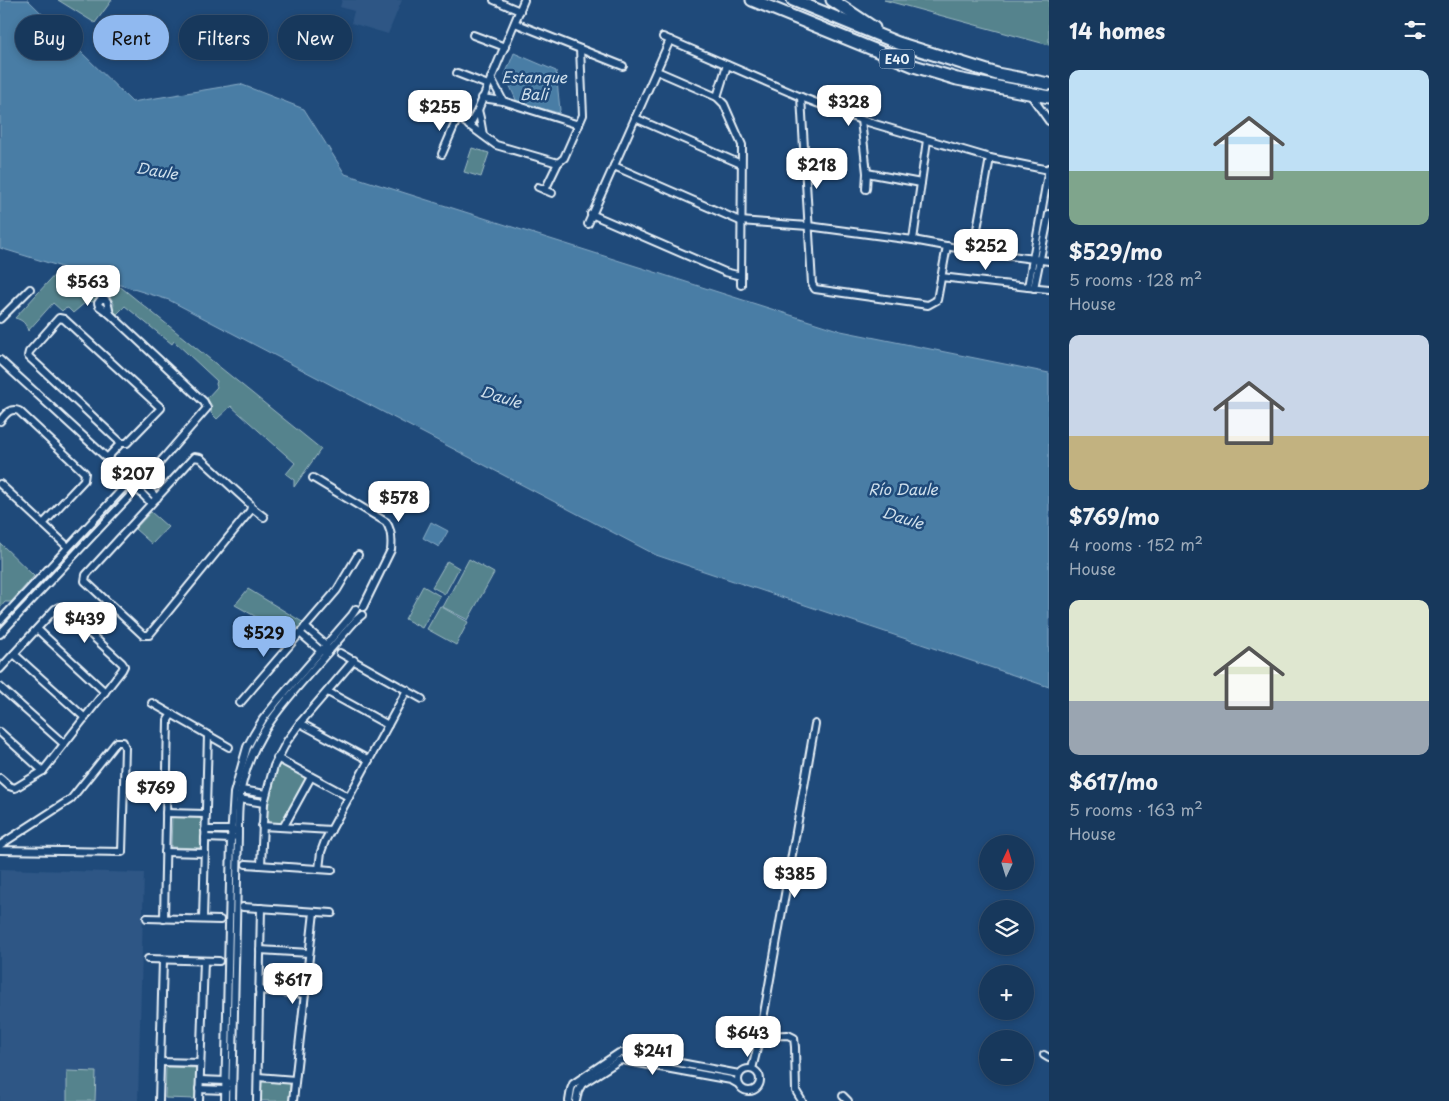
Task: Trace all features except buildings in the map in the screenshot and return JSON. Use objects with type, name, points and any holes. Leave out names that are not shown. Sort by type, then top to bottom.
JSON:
[{"type":"highway","name":"E40","points":[[752,0],[914,66],[957,79],[1049,97]]},
{"type":"highway","name":"E40","points":[[793,0],[898,44],[998,74],[1049,84]]},
{"type":"highway","points":[[832,0],[898,44]]},
{"type":"street","points":[[494,0],[520,11]]},
{"type":"street","points":[[469,126],[478,110],[524,0]]},
{"type":"street","points":[[515,23],[624,66]]},
{"type":"street","points":[[473,35],[505,48]]},
{"type":"street","points":[[663,37],[801,97],[862,120],[990,158],[1049,169],[1031,287]]},
{"type":"street","points":[[588,224],[670,40]]},
{"type":"street","points":[[538,187],[549,192],[558,163],[564,158],[584,112],[580,49]]},
{"type":"street","points":[[717,97],[727,65]]},
{"type":"street","points":[[657,71],[717,97],[724,104],[742,145],[741,285]]},
{"type":"street","points":[[457,73],[488,85]]},
{"type":"street","points":[[491,78],[503,101]]},
{"type":"street","points":[[1030,94],[1049,121]]},
{"type":"street","points":[[801,97],[812,284],[815,289],[928,305],[937,300],[946,246]]},
{"type":"street","points":[[482,98],[503,101],[579,125]]},
{"type":"street","points":[[478,110],[483,135]]},
{"type":"street","points":[[444,111],[458,117],[496,146],[558,163]]},
{"type":"street","points":[[442,154],[458,117]]},
{"type":"street","points":[[636,118],[741,164]]},
{"type":"street","points":[[862,120],[867,173],[866,189]]},
{"type":"street","points":[[913,240],[927,140]]},
{"type":"street","points":[[973,251],[990,158]]},
{"type":"street","points":[[614,166],[740,221],[808,226],[1049,261]]},
{"type":"street","points":[[867,173],[922,183]]},
{"type":"street","points":[[592,214],[725,272],[741,276]]},
{"type":"street","points":[[1036,259],[1049,214]]},
{"type":"street","points":[[941,276],[1049,289]]},
{"type":"street","points":[[0,318],[30,290]]},
{"type":"street","points":[[0,634],[139,485],[206,409],[207,406],[110,314]]},
{"type":"street","points":[[107,458],[121,443],[127,443],[161,408],[60,318],[29,352],[28,356],[121,443]]},
{"type":"street","points":[[1,364],[107,458],[130,481],[157,498]]},
{"type":"street","points":[[0,421],[9,411],[17,410],[85,473],[84,480],[43,524]]},
{"type":"street","points":[[251,507],[250,511],[151,634],[147,636],[86,583],[84,579],[193,458],[198,457],[208,465],[251,507],[264,517]]},
{"type":"street","points":[[225,1101],[231,839],[235,832],[239,799],[237,791],[254,749],[270,721],[362,615],[357,614],[359,608],[391,550],[392,542],[386,522],[313,478]]},
{"type":"street","points":[[0,621],[130,481]]},
{"type":"street","points":[[0,484],[68,547]]},
{"type":"street","points":[[139,485],[151,503]]},
{"type":"street","points":[[240,703],[337,590],[358,555]]},
{"type":"street","points":[[0,669],[55,609],[61,607],[123,664],[123,668],[105,692],[42,771],[15,788],[9,786],[0,778]]},
{"type":"street","points":[[232,1101],[235,832],[237,791],[247,747],[263,719],[359,608]]},
{"type":"street","points":[[305,627],[326,645],[328,652]]},
{"type":"street","points":[[37,629],[105,692]]},
{"type":"street","points":[[300,633],[321,651],[328,652]]},
{"type":"street","points":[[340,653],[422,699]]},
{"type":"street","points":[[14,654],[85,718]]},
{"type":"street","points":[[261,865],[264,803],[274,766],[287,741],[300,723],[354,660]]},
{"type":"street","points":[[0,687],[64,744]]},
{"type":"street","points":[[319,869],[321,852],[331,830],[407,690]]},
{"type":"street","points":[[328,692],[388,725]]},
{"type":"street","points":[[152,702],[229,748]]},
{"type":"street","points":[[164,919],[168,720],[172,714]]},
{"type":"street","points":[[300,723],[369,760]]},
{"type":"street","points":[[752,1069],[760,1036],[815,724]]},
{"type":"street","points":[[0,732],[42,771]]},
{"type":"street","points":[[203,919],[208,735]]},
{"type":"street","points":[[0,845],[70,799],[115,744],[123,742],[125,748],[122,852],[0,850]]},
{"type":"street","points":[[278,758],[349,796]]},
{"type":"street","points":[[284,826],[311,777]]},
{"type":"street","points":[[237,791],[266,794]]},
{"type":"street","points":[[239,799],[264,803]]},
{"type":"street","points":[[166,813],[206,814]]},
{"type":"street","points":[[262,826],[331,830]]},
{"type":"street","points":[[205,830],[235,832]]},
{"type":"street","points":[[205,838],[231,839]]},
{"type":"street","points":[[165,852],[205,853]]},
{"type":"street","points":[[246,864],[332,870]]},
{"type":"street","points":[[243,907],[332,913]]},
{"type":"street","points":[[257,1101],[261,908]]},
{"type":"street","points":[[293,1101],[314,912]]},
{"type":"street","points":[[147,918],[220,920]]},
{"type":"street","points":[[260,950],[309,953]]},
{"type":"street","points":[[148,959],[219,961]]},
{"type":"street","points":[[159,1101],[163,960]]},
{"type":"street","points":[[199,1101],[204,961]]},
{"type":"street","points":[[259,990],[305,994]]},
{"type":"street","points":[[760,1036],[788,1034],[794,1038],[796,1091],[802,1101]]},
{"type":"street","points":[[569,1101],[573,1084],[619,1053],[739,1074],[742,1071],[752,1069]]},
{"type":"street","points":[[576,1101],[582,1084],[622,1060],[731,1080],[738,1084],[740,1088],[749,1091],[754,1090],[760,1081],[759,1076],[752,1069]]},
{"type":"street","points":[[160,1062],[200,1064]]},
{"type":"street","points":[[738,1084],[739,1074]]},
{"type":"street","points":[[258,1077],[295,1080]]},
{"type":"street","points":[[200,1080],[226,1081],[232,1085]]},
{"type":"street","points":[[199,1089],[225,1090],[232,1085]]},
{"type":"shaded area","points":[[342,0],[402,0],[388,34],[352,23],[354,11],[340,7]]},
{"type":"shaded area","points":[[0,869],[144,873],[138,1101],[0,1101]]},
{"type":"green space","points":[[58,0],[112,0],[101,15],[93,15],[93,22]]},
{"type":"green space","points":[[884,0],[1049,0],[1049,45]]},
{"type":"green space","points":[[472,148],[489,153],[481,177],[464,172]]},
{"type":"green space","points":[[59,270],[89,274],[122,288],[321,449],[294,487],[294,480],[286,474],[295,463],[231,406],[217,419],[211,413],[212,406],[207,398],[217,387],[217,381],[174,341],[172,344],[125,306],[116,315],[111,310],[114,304],[113,301],[103,296],[98,297],[94,302],[87,301],[73,313],[68,308],[62,311],[53,303],[28,331],[24,323],[15,318]]},
{"type":"green space","points":[[151,512],[168,527],[152,544],[135,529]]},
{"type":"green space","points":[[0,543],[34,576],[11,602],[5,602],[0,608]]},
{"type":"green space","points":[[469,559],[494,573],[468,620],[443,607]]},
{"type":"green space","points":[[447,561],[459,568],[445,594],[432,587]]},
{"type":"green space","points":[[423,586],[440,596],[422,628],[405,619]]},
{"type":"green space","points":[[248,589],[304,623],[292,637],[235,605]]},
{"type":"green space","points":[[440,606],[468,622],[456,645],[427,629]]},
{"type":"green space","points":[[283,765],[304,777],[305,780],[281,823],[269,823],[267,820],[268,806],[274,780],[279,766]]},
{"type":"green space","points":[[172,817],[201,818],[200,848],[171,847]]},
{"type":"green space","points":[[166,1067],[196,1068],[195,1099],[165,1098]]},
{"type":"green space","points":[[67,1071],[96,1072],[95,1101],[67,1101]]},
{"type":"green space","points":[[262,1081],[290,1083],[289,1101],[261,1101]]},
{"type":"water","name":"Río Daule","points":[[0,0],[28,0],[43,15],[15,15],[15,60],[83,60],[83,54],[132,102],[240,84],[304,109],[345,174],[841,331],[1049,373],[1049,687],[656,555],[169,300],[0,248]]},
{"type":"water","name":"Estanque Bali","points":[[514,53],[556,71],[559,113],[517,102],[505,75]]},
{"type":"water","points":[[431,522],[448,531],[439,547],[423,538]]},
{"type":"water label","name":"Daule","points":[[157,170]]},
{"type":"water label","name":"Daule","points":[[501,396]]},
{"type":"water label","name":"Daule","points":[[903,517]]}]
